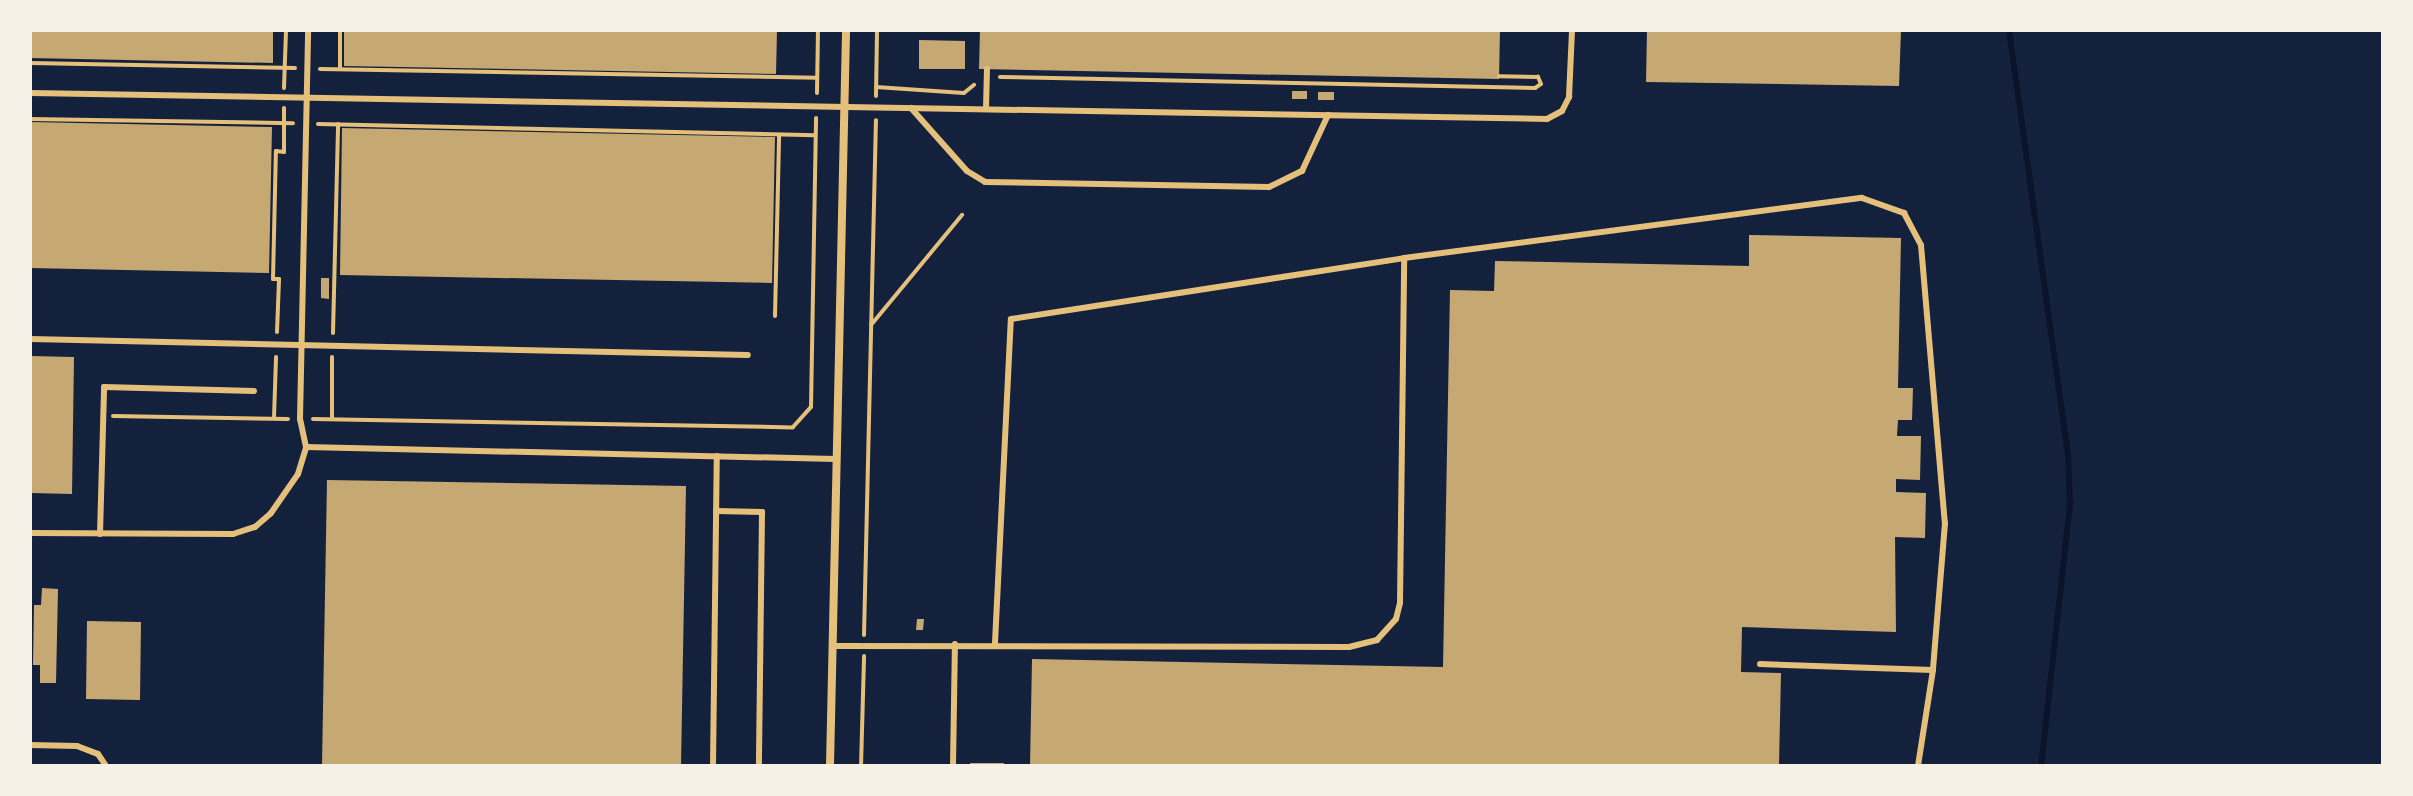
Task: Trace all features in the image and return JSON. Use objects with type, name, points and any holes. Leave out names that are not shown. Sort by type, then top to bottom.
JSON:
[{"type":"street","points":[[830,766],[846,30]]},
{"type":"lane","points":[[30,533],[233,534],[255,527],[271,513],[298,474],[306,447],[300,419],[308,30]]},
{"type":"lane","points":[[30,93],[307,100],[1551,118],[1569,97],[1572,30]]},
{"type":"lane","points":[[986,109],[987,73]]},
{"type":"lane","points":[[910,108],[967,171],[985,182],[1222,186],[1284,183],[1313,156],[1328,115]]},
{"type":"lane","points":[[995,643],[1011,319],[1404,258],[1847,197],[1881,201],[1904,213],[1921,245],[1945,523],[1933,670],[1918,766]]},
{"type":"lane","points":[[833,646],[995,643],[1349,647],[1377,640],[1389,630],[1400,603],[1404,258]]},
{"type":"lane","points":[[30,339],[748,355]]},
{"type":"lane","points":[[100,534],[104,387],[254,391]]},
{"type":"lane","points":[[306,447],[836,459]]},
{"type":"lane","points":[[713,766],[717,456]]},
{"type":"lane","points":[[716,511],[762,512],[759,766]]},
{"type":"lane","points":[[953,766],[955,644]]},
{"type":"lane","points":[[1760,664],[1933,670]]},
{"type":"lane","points":[[30,745],[77,746],[98,754],[106,766]]},
{"type":"path","points":[[273,279],[274,151],[284,152],[286,30]]},
{"type":"path","points":[[340,30],[340,69]]},
{"type":"path","points":[[861,766],[877,30]]},
{"type":"path","points":[[30,63],[817,78]]},
{"type":"path","points":[[876,87],[964,93],[973,88],[976,77],[987,73],[1502,87],[1541,84],[1538,77],[1500,76],[1502,87]]},
{"type":"path","points":[[30,119],[815,135]]},
{"type":"path","points":[[332,419],[338,124]]},
{"type":"path","points":[[775,316],[779,134]]},
{"type":"path","points":[[870,326],[962,215]]},
{"type":"building","points":[[30,30],[273,30],[273,63],[30,58]]},
{"type":"building","points":[[344,30],[777,30],[776,74],[344,66]]},
{"type":"building","points":[[980,30],[1500,30],[1499,79],[979,69]]},
{"type":"building","points":[[1647,30],[1901,30],[1899,86],[1646,82]]},
{"type":"building","points":[[919,40],[965,41],[965,69],[919,69]]},
{"type":"building","points":[[1292,91],[1307,91],[1307,99],[1292,99]]},
{"type":"building","points":[[1318,92],[1334,92],[1334,100],[1318,100]]},
{"type":"building","points":[[30,122],[272,127],[269,273],[30,268]]},
{"type":"building","points":[[342,128],[775,137],[772,283],[340,275]]},
{"type":"building","points":[[1749,235],[1901,238],[1898,388],[1913,388],[1912,420],[1898,420],[1897,436],[1921,436],[1920,480],[1896,479],[1896,492],[1926,493],[1925,538],[1895,537],[1896,632],[1742,627],[1741,672],[1781,673],[1779,766],[1030,766],[1032,659],[1443,667],[1450,290],[1494,291],[1495,261],[1749,266]]},
{"type":"building","points":[[321,278],[329,278],[329,299],[321,298]]},
{"type":"building","points":[[30,356],[74,357],[72,494],[30,493]]},
{"type":"building","points":[[327,480],[686,486],[681,766],[322,766]]},
{"type":"building","points":[[42,588],[58,589],[56,683],[40,683],[40,665],[33,665],[34,605],[41,605]]},
{"type":"building","points":[[917,619],[924,619],[923,630],[916,630]]},
{"type":"building","points":[[87,621],[141,622],[140,700],[86,699]]},
{"type":"building","points":[[970,763],[1004,763],[1004,766],[970,766]]},
{"type":"waterway","points":[[2009,30],[2068,454],[2070,504],[2041,766]]}]
